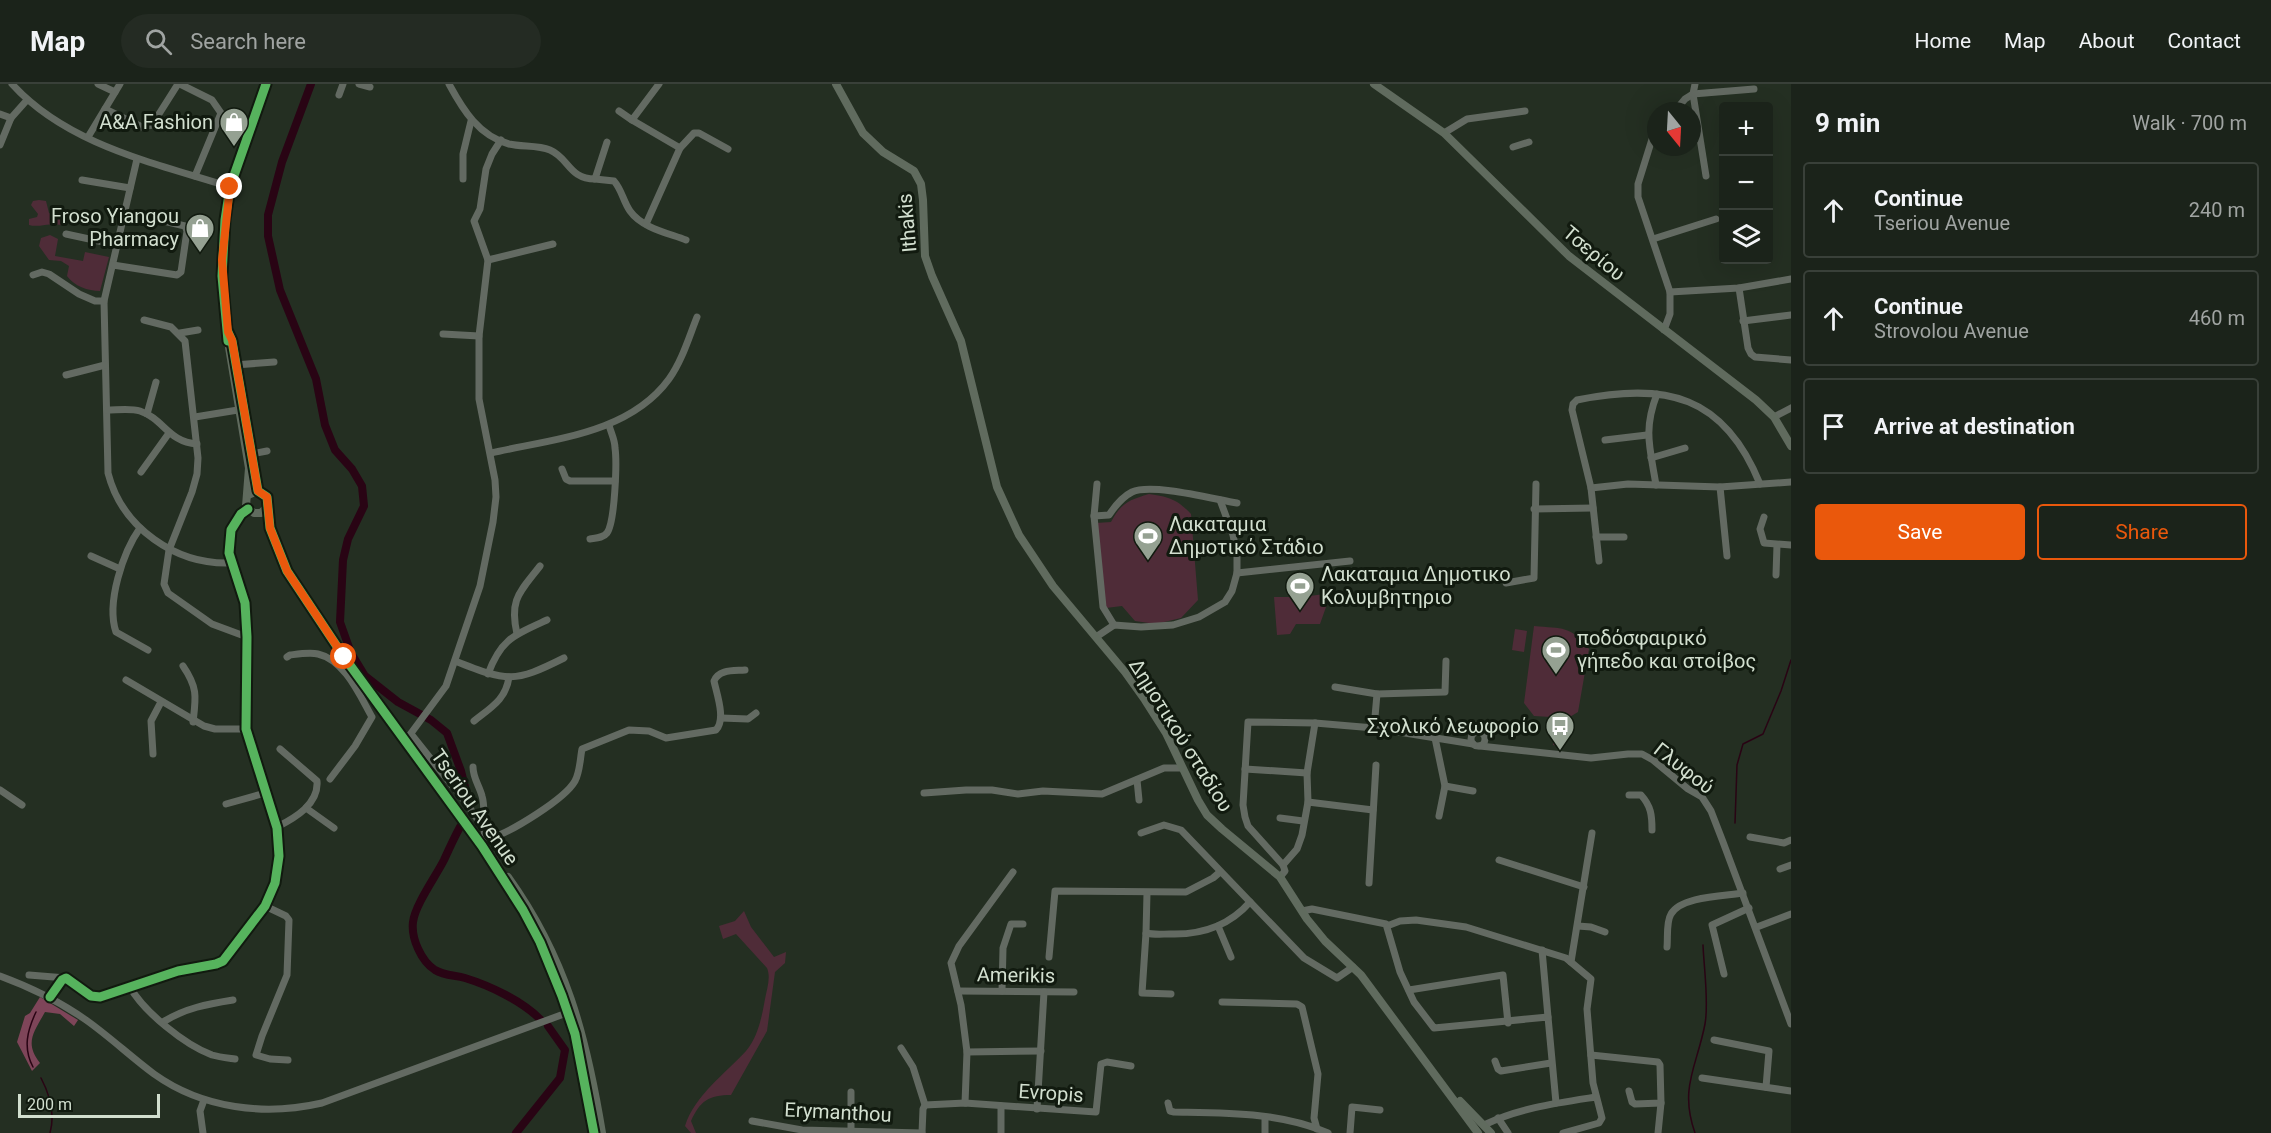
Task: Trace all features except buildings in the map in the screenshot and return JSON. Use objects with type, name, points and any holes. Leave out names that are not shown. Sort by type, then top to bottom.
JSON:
[{"type":"main road","points":[[228,332],[258,491],[267,497],[266,508],[257,513],[248,509],[246,502],[249,468],[242,409],[231,366],[228,332],[222,260],[230,187],[266,84]]},
{"type":"main road","name":"Ithakis","points":[[836,84],[863,134],[883,152],[914,171],[921,184],[925,256],[961,341],[971,385]]},
{"type":"main road","name":"Τσερίου","points":[[1374,84],[1444,133],[1569,256],[1734,382],[1774,417],[1791,446]]},
{"type":"main road","name":"Δημοτικού σταδίου","points":[[971,385],[997,487],[1019,535],[1053,586],[1125,672],[1145,700],[1166,733],[1182,768],[1208,814],[1222,829],[1280,877],[1325,942],[1361,975],[1448,1091]]},
{"type":"main road","points":[[248,495],[258,491]]},
{"type":"main road","name":"Tseriou Avenue","points":[[266,508],[270,528],[287,571],[354,678],[408,737],[521,895],[548,941],[571,1011],[594,1133]]},
{"type":"main road","name":"Tseriou Avenue","points":[[257,513],[270,528]]},
{"type":"main road","name":"Tseriou Avenue","points":[[483,842],[540,942],[585,1043],[602,1133]]},
{"type":"main road","points":[[1448,1091],[1491,1133]]},
{"type":"main road","points":[[1448,1091],[1478,1133]]},
{"type":"street","points":[[98,84],[115,92]]},
{"type":"street","points":[[88,137],[120,84]]},
{"type":"street","points":[[105,109],[142,127],[147,127],[152,125],[179,84],[212,100],[220,112],[195,176]]},
{"type":"street","points":[[339,95],[343,84]]},
{"type":"street","points":[[359,84],[370,87]]},
{"type":"street","points":[[449,84],[471,121],[492,136],[509,144],[548,149],[557,154],[576,175],[614,181],[621,190],[631,213],[646,224],[686,240]]},
{"type":"street","points":[[632,120],[659,84]]},
{"type":"street","points":[[1695,84],[1693,94],[1706,176]]},
{"type":"street","points":[[14,85],[27,100],[61,126],[137,159],[230,187]]},
{"type":"street","points":[[1682,102],[1693,94],[1754,89]]},
{"type":"street","points":[[0,146],[11,118],[27,100]]},
{"type":"street","points":[[619,111],[680,148]]},
{"type":"street","points":[[1444,133],[1467,119],[1525,111]]},
{"type":"street","points":[[0,114],[11,118]]},
{"type":"street","points":[[463,179],[463,154],[471,121]]},
{"type":"street","points":[[646,224],[680,148],[694,133],[699,133],[728,150]]},
{"type":"street","points":[[484,829],[467,804],[408,737],[446,686],[480,586],[493,522],[496,497],[491,453],[479,399],[479,336],[488,260],[474,221],[480,209],[486,169],[501,140]]},
{"type":"street","points":[[595,179],[607,142]]},
{"type":"street","points":[[1513,147],[1529,142]]},
{"type":"street","points":[[1647,155],[1638,184],[1638,197],[1670,292],[1670,314],[1664,330]]},
{"type":"street","points":[[137,159],[104,301],[110,483],[114,494],[140,528],[169,550],[191,560],[212,564],[231,563]]},
{"type":"street","points":[[82,180],[130,188]]},
{"type":"street","points":[[113,265],[177,275],[181,272],[188,231],[185,226],[125,212]]},
{"type":"street","points":[[1653,239],[1716,219]]},
{"type":"street","points":[[66,234],[117,245]]},
{"type":"street","points":[[488,260],[553,244]]},
{"type":"street","points":[[33,275],[42,272],[49,274],[79,294],[95,301],[104,301]]},
{"type":"street","points":[[1670,292],[1739,288],[1791,279]]},
{"type":"street","points":[[1739,288],[1743,321],[1751,354],[1755,357],[1791,360]]},
{"type":"street","points":[[1743,321],[1791,315]]},
{"type":"street","points":[[491,453],[609,426],[638,410],[668,381],[697,316]]},
{"type":"street","points":[[144,320],[171,327],[180,333],[185,341],[195,417],[197,474],[169,550],[164,584],[168,593],[212,624],[247,637]]},
{"type":"street","points":[[180,333],[198,330]]},
{"type":"street","points":[[443,334],[479,336]]},
{"type":"street","points":[[235,365],[274,362]]},
{"type":"street","points":[[66,375],[105,365]]},
{"type":"street","points":[[147,414],[156,382]]},
{"type":"street","points":[[1599,561],[1591,488],[1572,410],[1574,402],[1625,394],[1658,394],[1690,402],[1702,408],[1736,438],[1748,457],[1760,484]]},
{"type":"street","points":[[1656,485],[1647,435],[1649,414],[1658,394]]},
{"type":"street","points":[[1774,417],[1791,408]]},
{"type":"street","points":[[195,417],[242,409]]},
{"type":"street","points":[[107,410],[139,410],[186,443],[197,444]]},
{"type":"street","points":[[590,539],[601,538],[607,532],[611,522],[615,481],[615,444],[609,426]]},
{"type":"street","points":[[141,472],[169,433]]},
{"type":"street","points":[[1605,440],[1647,435]]},
{"type":"street","points":[[1651,458],[1685,448]]},
{"type":"street","points":[[251,454],[267,451]]},
{"type":"street","points":[[562,469],[566,479],[570,481],[615,481]]},
{"type":"street","points":[[1591,488],[1628,484],[1688,488],[1791,482]]},
{"type":"street","points":[[1097,484],[1094,516],[1103,607],[1114,625]]},
{"type":"street","points":[[1506,583],[1534,578],[1536,484]]},
{"type":"street","points":[[1720,487],[1727,556]]},
{"type":"street","points":[[1094,516],[1109,515],[1119,501],[1131,492],[1148,488],[1237,503]]},
{"type":"street","points":[[1096,637],[1114,625],[1141,627],[1173,625],[1199,617],[1225,602],[1232,591],[1237,573],[1237,555],[1233,535],[1220,500]]},
{"type":"street","points":[[1534,509],[1593,508]]},
{"type":"street","points":[[29,975],[66,978],[91,996],[112,995],[178,971],[223,961],[265,906],[275,883],[278,868],[276,826],[246,729],[245,603],[228,553],[231,530],[241,514],[248,509]]},
{"type":"street","points":[[1764,517],[1760,529],[1764,543],[1791,545]]},
{"type":"street","points":[[140,528],[133,537],[120,569],[113,624],[116,632],[148,650]]},
{"type":"street","points":[[1596,537],[1624,537]]},
{"type":"street","points":[[1776,575],[1777,545]]},
{"type":"street","points":[[91,556],[120,569]]},
{"type":"street","points":[[1237,573],[1350,561]]},
{"type":"street","points":[[517,634],[513,617],[514,605],[519,594],[540,566]]},
{"type":"street","points":[[488,674],[494,657],[503,644],[517,634],[547,620]]},
{"type":"street","points":[[287,657],[317,653],[330,658],[345,673],[354,678],[372,717],[360,738],[330,779]]},
{"type":"street","points":[[455,661],[488,674],[509,677],[532,674],[564,658]]},
{"type":"street","points":[[1335,687],[1377,694],[1445,692],[1446,661]]},
{"type":"street","points":[[183,666],[196,688],[193,722]]},
{"type":"street","points":[[473,767],[473,775],[483,796],[485,817],[483,842],[519,827],[569,789],[576,779],[582,749],[589,745],[629,730],[649,730],[666,738],[716,730],[720,726],[721,718],[714,681],[716,676],[723,672],[745,670]]},
{"type":"street","points":[[474,721],[503,696],[508,687],[509,677]]},
{"type":"street","points":[[126,680],[193,722],[215,729],[246,729]]},
{"type":"street","points":[[1374,728],[1377,694]]},
{"type":"street","points":[[153,754],[151,721],[161,702]]},
{"type":"street","points":[[721,718],[748,719],[756,713]]},
{"type":"street","name":"Γλυφού","points":[[1245,769],[1248,722],[1314,723],[1374,728],[1476,745],[1591,758],[1642,754],[1702,797],[1711,811],[1791,1024]]},
{"type":"street","points":[[1283,865],[1300,843],[1308,802],[1307,773],[1314,723]]},
{"type":"street","points":[[1436,738],[1445,786],[1439,816]]},
{"type":"street","points":[[276,826],[292,819],[306,808],[318,790],[317,781],[280,749]]},
{"type":"street","points":[[1369,883],[1376,765]]},
{"type":"street","points":[[924,793],[992,790],[1018,794],[1043,791],[1102,794],[1164,768],[1182,768]]},
{"type":"street","points":[[1280,877],[1285,871],[1283,865],[1248,826],[1243,805],[1245,769],[1307,773]]},
{"type":"street","points":[[1137,780],[1139,801]]},
{"type":"street","points":[[1445,786],[1473,791]]},
{"type":"street","points":[[0,790],[22,805]]},
{"type":"street","points":[[226,804],[265,793]]},
{"type":"street","points":[[1629,795],[1641,795],[1648,804],[1652,815],[1652,830]]},
{"type":"street","points":[[1308,802],[1373,810]]},
{"type":"street","points":[[306,808],[334,828]]},
{"type":"street","points":[[1280,818],[1303,821]]},
{"type":"street","points":[[1141,833],[1164,825],[1181,830],[1313,965],[1337,978],[1353,967]]},
{"type":"street","points":[[1571,962],[1592,832]]},
{"type":"street","points":[[1750,837],[1784,843],[1791,840]]},
{"type":"street","points":[[1499,860],[1584,887]]},
{"type":"street","points":[[1780,869],[1791,865]]},
{"type":"street","points":[[965,1103],[967,1052],[958,991],[951,963],[959,946],[1013,872]]},
{"type":"street","points":[[1049,957],[1055,891],[1186,892],[1220,872]]},
{"type":"street","points":[[1147,893],[1142,993],[1171,994]]},
{"type":"street","points":[[1667,947],[1671,914],[1678,907],[1705,898],[1743,893]]},
{"type":"street","points":[[1146,933],[1191,935],[1218,926],[1243,910],[1250,902]]},
{"type":"street","points":[[265,906],[286,916],[289,920],[289,963],[284,988],[256,1055],[288,1060]]},
{"type":"street","points":[[1724,974],[1712,925],[1749,908]]},
{"type":"street","points":[[1302,911],[1312,909],[1387,926],[1400,921],[1434,921],[1466,927],[1566,957],[1591,979],[1587,1009],[1596,1097],[1602,1111],[1602,1118],[1599,1123],[1563,1133]]},
{"type":"street","points":[[1756,927],[1789,915],[1791,925]]},
{"type":"street","points":[[1002,991],[1003,948],[1011,924],[1023,924]]},
{"type":"street","points":[[1218,926],[1232,957]]},
{"type":"street","points":[[1387,926],[1400,972],[1414,1002],[1434,1028],[1508,1023],[1548,1017]]},
{"type":"street","points":[[1578,926],[1591,927],[1605,932]]},
{"type":"street","points":[[1542,950],[1556,1103]]},
{"type":"street","points":[[1409,990],[1503,975],[1508,1023]]},
{"type":"street","points":[[0,976],[50,997],[87,1021],[156,1076],[175,1088],[204,1100],[245,1108],[274,1110],[322,1103],[571,1011]]},
{"type":"street","points":[[50,997],[66,978]]},
{"type":"street","points":[[130,987],[137,1000],[204,1051],[214,1056],[235,1059]]},
{"type":"street","name":"Amerikis","points":[[958,991],[1074,992]]},
{"type":"street","points":[[1037,1109],[1044,992]]},
{"type":"street","points":[[163,1022],[195,1007],[233,1000]]},
{"type":"street","points":[[1222,1002],[1297,1004],[1302,1007],[1318,1074],[1314,1118],[1317,1129]]},
{"type":"street","points":[[1714,1040],[1769,1051],[1766,1087]]},
{"type":"street","points":[[901,1048],[913,1067],[926,1105],[923,1109],[922,1133]]},
{"type":"street","points":[[967,1052],[1041,1051]]},
{"type":"street","points":[[1591,1056],[1658,1062],[1660,1065],[1658,1133]]},
{"type":"street","points":[[1495,1061],[1500,1071],[1551,1063]]},
{"type":"street","name":"Evropis","points":[[926,1105],[965,1103],[1096,1112],[1101,1064],[1107,1062],[1131,1066]]},
{"type":"street","points":[[1702,1078],[1791,1091]]},
{"type":"street","points":[[1629,1091],[1632,1102],[1635,1104],[1660,1103]]},
{"type":"street","points":[[851,1092],[851,1131]]},
{"type":"street","points":[[1484,1125],[1498,1118],[1556,1103],[1596,1097]]},
{"type":"street","points":[[203,1133],[200,1111],[204,1100]]},
{"type":"street","points":[[1168,1103],[1170,1111],[1174,1113],[1229,1113],[1265,1117],[1328,1133]]},
{"type":"street","points":[[1001,1106],[1001,1133]]},
{"type":"street","points":[[1350,1133],[1352,1107],[1380,1110]]},
{"type":"street","points":[[1265,1117],[1265,1133]]},
{"type":"street","points":[[1498,1118],[1508,1133]]},
{"type":"street","name":"Erymanthou","points":[[752,1121],[800,1131],[922,1133]]},
{"type":"shaded area","points":[[33,201],[46,201],[49,213],[62,218],[61,225],[29,225],[29,219],[37,217],[38,214],[31,205]]},
{"type":"shaded area","points":[[50,235],[58,239],[55,256],[83,261],[85,252],[109,257],[100,291],[77,285],[67,276],[69,266],[61,261],[49,260],[39,246],[41,238]]},
{"type":"shaded area","name":"Λακαταμια Δημοτικό Στάδιο","points":[[1149,494],[1172,500],[1191,514],[1198,600],[1181,618],[1156,624],[1135,621],[1122,606],[1106,608],[1096,523],[1111,522],[1118,510],[1126,503]]},
{"type":"shaded area","name":"Λακαταμια Δημοτικο Κολυμβητηριο","points":[[1309,592],[1310,596],[1331,593],[1320,624],[1296,624],[1290,634],[1277,635],[1274,597],[1296,597]]},
{"type":"shaded area","name":"ποδόσφαιρικό γήπεδο και στοίβος","points":[[1534,626],[1559,628],[1571,632],[1589,649],[1578,712],[1568,718],[1534,716],[1524,703]]},
{"type":"shaded area","points":[[1515,629],[1527,631],[1524,652],[1512,650]]},
{"type":"shaded area","points":[[1556,724],[1567,726],[1564,747],[1553,745]]},
{"type":"shaded area","points":[[744,911],[751,927],[774,957],[786,952],[785,963],[775,972],[767,1031],[731,1095],[706,1100],[698,1108],[691,1121],[696,1133],[691,1133],[685,1126],[696,1104],[746,1051],[754,1039],[761,1019],[769,975],[767,968],[736,934],[723,939],[719,926],[735,921]]},
{"type":"shaded area","points":[[40,997],[78,1020],[74,1026],[60,1014],[45,1012],[32,1038],[32,1049],[40,1063],[32,1071],[17,1042],[25,1016],[30,1013]]},
{"type":"waterway","points":[[311,84],[282,162],[268,215],[268,236],[280,290],[316,379],[325,425],[335,450],[352,469],[362,486],[364,506],[348,539],[343,560],[340,622],[351,653],[365,676],[398,702],[431,720],[447,733],[461,771],[468,799]]},
{"type":"waterway","points":[[1735,823],[1737,765],[1743,744],[1763,734],[1791,660]]},
{"type":"waterway","points":[[460,827],[415,915],[413,928],[418,949],[425,961],[435,970],[485,985],[515,1000],[541,1020]]},
{"type":"waterway","points":[[1695,1133],[1689,1090],[1706,1015],[1703,945]]},
{"type":"waterway","points":[[33,1067],[28,1053],[27,1040],[36,1012]]},
{"type":"waterway","points":[[516,1133],[560,1078],[565,1050],[548,1026]]},
{"type":"waterway","points":[[41,1078],[51,1105],[50,1133]]},
{"type":"cycle path","points":[[228,341],[222,276],[225,220],[230,187],[266,84]]},
{"type":"cycle path","points":[[228,332],[232,341],[258,491],[267,497],[270,528],[287,571],[344,657],[482,846],[523,910],[540,942],[575,1034],[594,1133]]},
{"type":"cycle path","points":[[50,997],[66,978],[91,996],[100,997],[178,971],[223,961],[265,906],[275,883],[279,856],[277,828],[246,729],[245,603],[229,553],[231,530],[241,514],[248,509]]},
{"type":"place","name":"A&A Fashion","points":[[234,148]]},
{"type":"place","name":"Froso Yiangou Pharmacy","points":[[200,254]]},
{"type":"place","name":"Λακαταμια Δημοτικό Στάδιο","points":[[1148,562]]},
{"type":"place","name":"Λακαταμια Δημοτικο Κολυμβητηριο","points":[[1300,612]]},
{"type":"place","name":"ποδόσφαιρικό γήπεδο και στοίβος","points":[[1556,676]]},
{"type":"place","name":"Σχολικό λεωφορίο","points":[[1560,752]]},
{"type":"route","points":[[230,187],[225,220],[222,276],[228,332],[232,340],[258,491],[267,497],[266,508],[270,528],[287,571],[344,657]]}]
